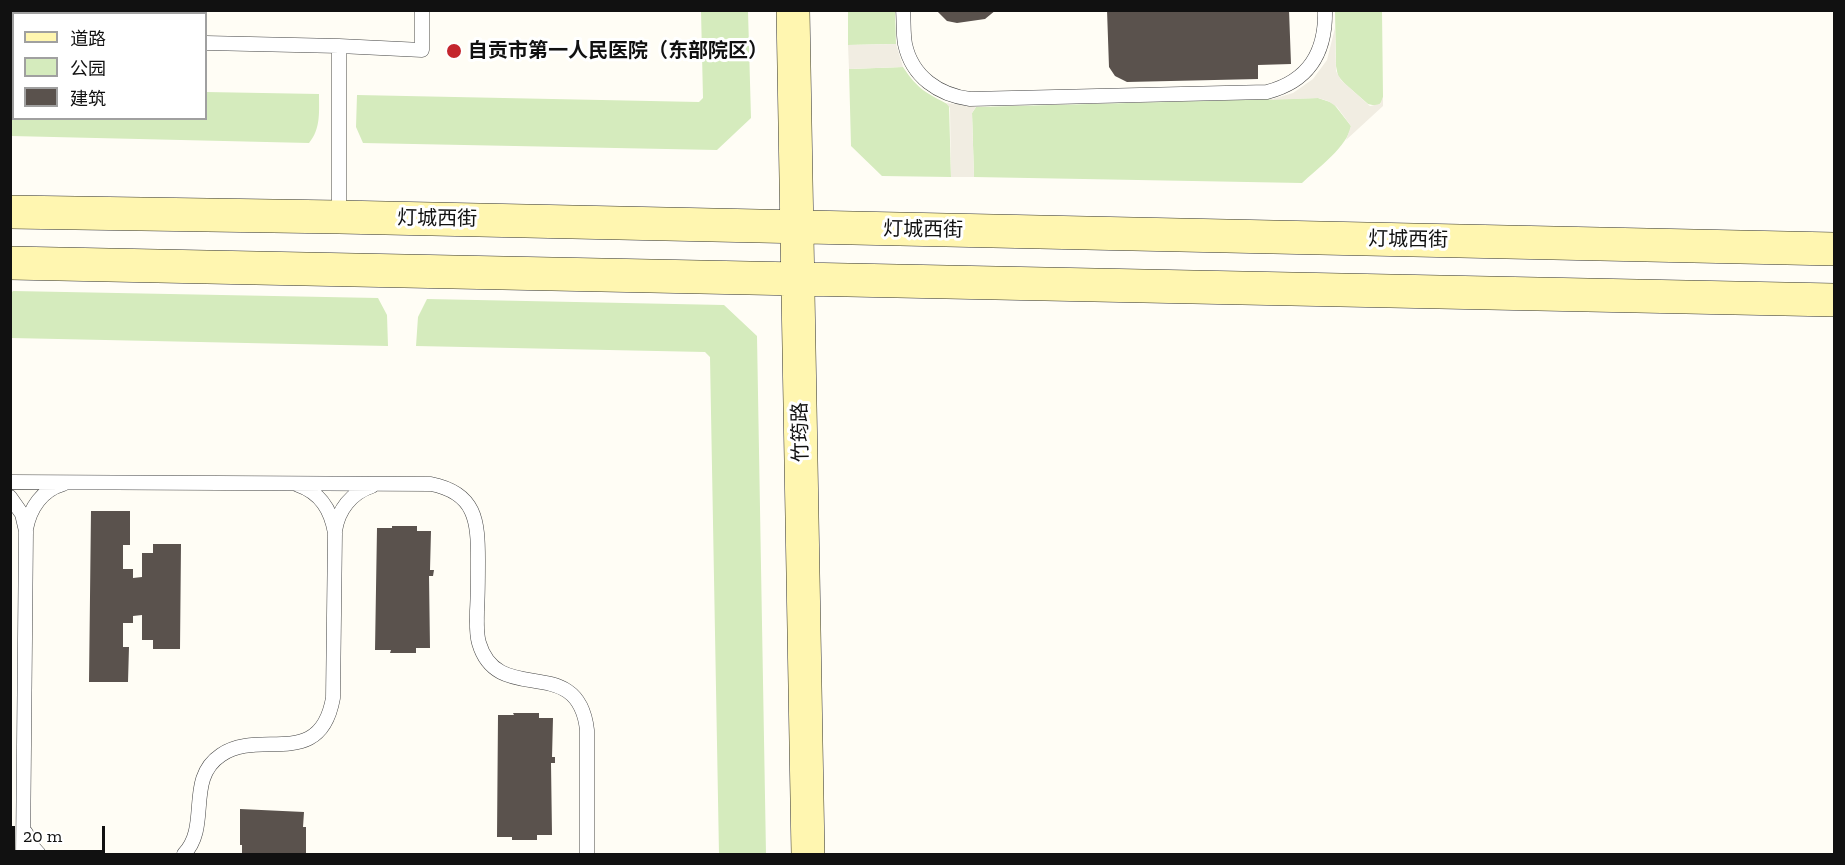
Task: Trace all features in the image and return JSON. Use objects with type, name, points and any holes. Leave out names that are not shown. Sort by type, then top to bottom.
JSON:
[{"type":"street","name":"竹筠路","points":[[793,10],[808,855]]},
{"type":"street","name":"灯城西街","points":[[10,212],[1834,249]]},
{"type":"street","points":[[10,263],[1834,300]]},
{"type":"lane","points":[[207,43],[339,45],[422,50],[422,10]]},
{"type":"lane","points":[[903,10],[904,42],[917,72],[942,92],[970,99],[1267,92],[1291,83],[1313,62],[1323,41],[1325,10]]},
{"type":"lane","points":[[339,45],[339,217]]},
{"type":"lane","points":[[10,482],[431,484],[453,491],[471,507],[477,525],[477,631],[484,654],[497,670],[506,675],[517,679],[556,684],[579,703],[586,720],[587,855]]},
{"type":"lane","points":[[23,855],[26,531],[28,519],[39,500],[57,486],[73,482]]},
{"type":"lane","points":[[183,855],[196,833],[199,788],[214,760],[234,748],[249,745],[282,746],[302,741],[319,729],[331,711],[334,533],[330,513],[319,498],[301,486],[290,483]]},
{"type":"lane","points":[[334,533],[337,521],[352,496],[368,487],[383,484]]},
{"type":"lane","points":[[10,498],[22,514],[26,531]]},
{"type":"lane","points":[[23,819],[31,845],[39,855]]},
{"type":"green space","points":[[701,11],[748,11],[751,118],[717,150],[363,143],[356,127],[357,95],[699,102],[703,98]]},
{"type":"green space","points":[[848,11],[895,11],[896,44],[848,45]]},
{"type":"green space","points":[[1335,11],[1382,11],[1383,97],[1382,102],[1377,106],[1368,104],[1338,76]]},
{"type":"green space","points":[[903,67],[923,90],[949,105],[951,177],[882,176],[851,146],[849,69]]},
{"type":"green space","points":[[11,88],[12,120],[207,120],[207,92],[319,94],[316,132],[309,143],[11,136]]},
{"type":"green space","points":[[1318,98],[1333,103],[1351,126],[1338,149],[1302,183],[974,177],[972,113],[976,107]]},
{"type":"green space","points":[[13,291],[378,298],[387,315],[388,346],[11,338],[10,294]]},
{"type":"green space","points":[[427,299],[724,305],[757,336],[766,854],[719,854],[710,357],[705,352],[416,346],[418,317]]},
{"type":"shaded area","points":[[1335,28],[1336,71],[1341,80],[1370,106],[1380,104],[1383,97],[1383,106],[1346,140],[1351,126],[1337,107],[1328,101],[1318,98],[1269,100],[1293,93],[1313,79],[1327,60]]},
{"type":"shaded area","points":[[896,44],[903,67],[849,69],[848,45]]},
{"type":"shaded area","points":[[946,103],[976,107],[972,113],[974,177],[951,177],[950,108]]},
{"type":"building","points":[[936,10],[996,10],[985,19],[957,23],[947,21]]},
{"type":"building","points":[[1107,10],[1289,10],[1291,64],[1258,65],[1258,79],[1127,82],[1115,76],[1109,67]]},
{"type":"building","points":[[91,511],[130,511],[130,545],[123,545],[123,569],[133,569],[133,578],[142,577],[142,553],[153,553],[153,544],[181,544],[180,649],[153,649],[153,640],[142,640],[142,615],[133,616],[133,623],[123,623],[123,647],[129,647],[128,682],[89,682]]},
{"type":"building","points":[[392,526],[417,526],[417,531],[431,531],[430,570],[434,570],[433,576],[429,576],[430,648],[416,648],[416,653],[390,653],[391,650],[375,650],[377,528],[392,528]]},
{"type":"building","points":[[513,713],[539,713],[539,718],[553,718],[552,757],[555,757],[555,763],[551,763],[552,835],[537,835],[537,840],[512,840],[512,837],[497,837],[498,715],[514,715]]},
{"type":"building","points":[[240,809],[304,812],[306,854],[242,854]]},
{"type":"place","name":"自贡市第一人民医院（东部院区）","points":[[454,51]]}]
